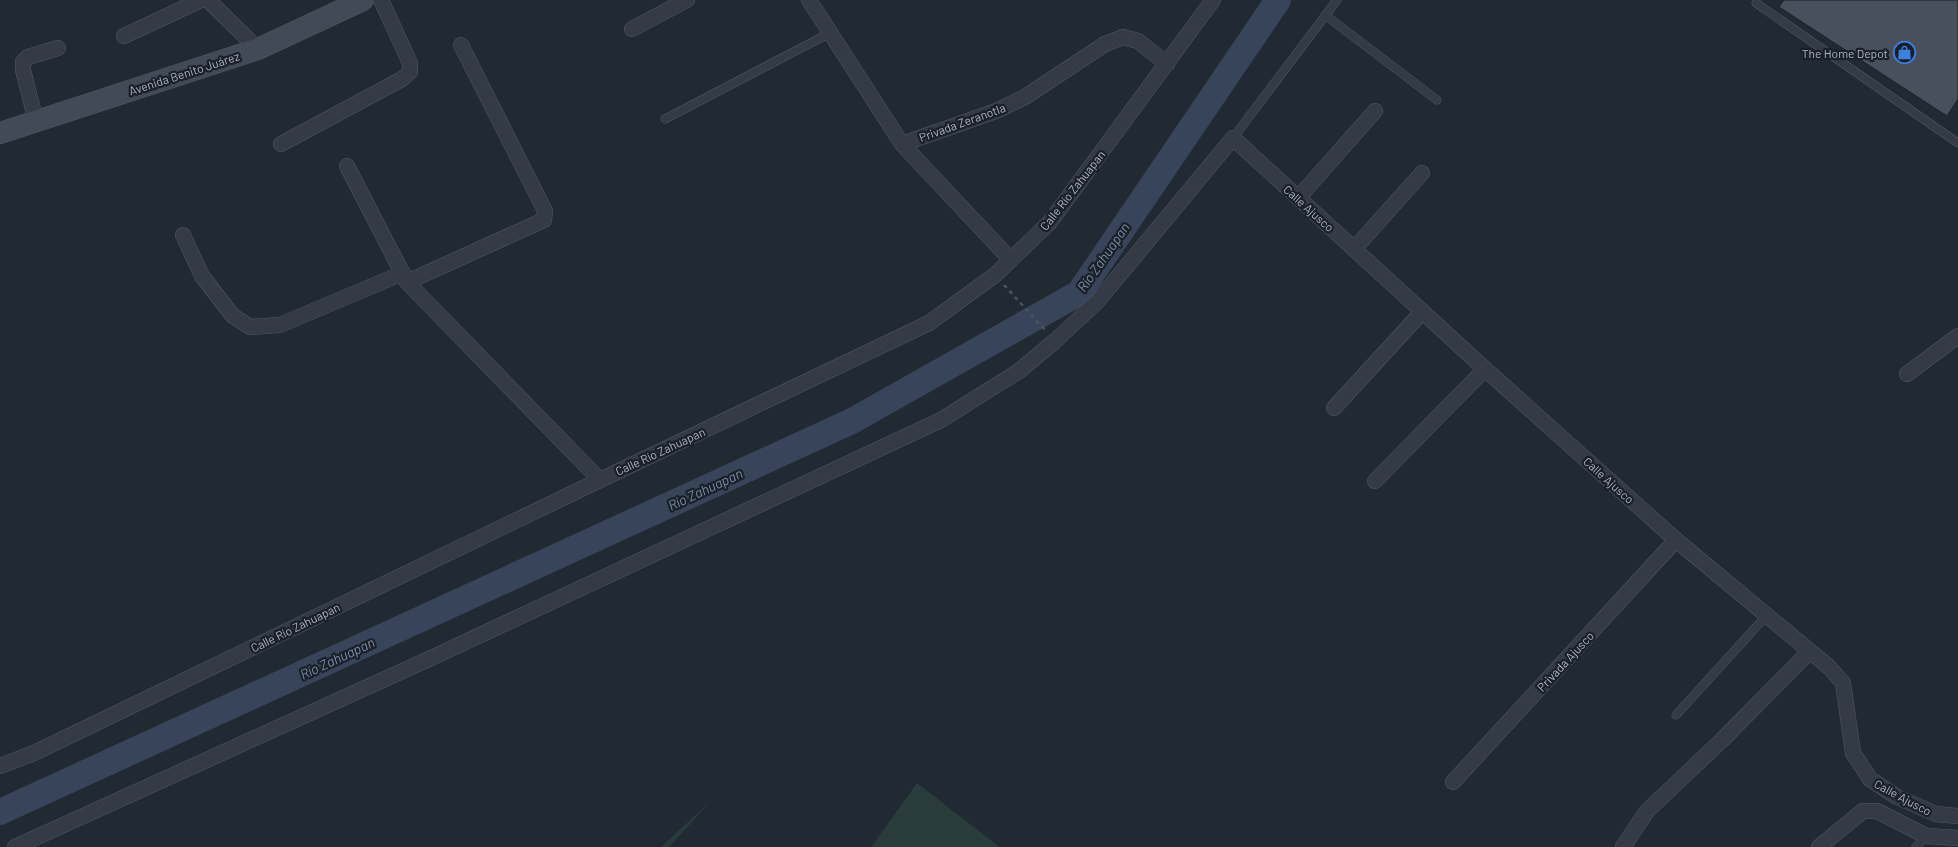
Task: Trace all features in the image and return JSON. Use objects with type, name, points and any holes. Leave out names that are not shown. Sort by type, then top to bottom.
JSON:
[{"type":"main road","name":"Avenida Benito Juárez","points":[[0,133],[258,49],[363,0]]},
{"type":"street","points":[[124,36],[201,0]]},
{"type":"street","points":[[208,0],[258,49]]},
{"type":"street","points":[[281,144],[402,79],[410,72],[410,63],[380,0]]},
{"type":"street","points":[[632,29],[687,0]]},
{"type":"street","points":[[808,0],[902,144],[1011,260]]},
{"type":"street","name":"Calle Río Zahuapan","points":[[0,766],[43,748],[929,323],[995,275],[1050,222],[1213,0]]},
{"type":"street","name":"Privada Zeranotla","points":[[902,144],[996,111],[1025,97],[1105,44],[1123,37],[1138,41],[1167,64]]},
{"type":"street","points":[[183,235],[202,276],[233,316],[250,327],[280,324],[405,277],[544,220],[545,212],[461,45]]},
{"type":"street","points":[[36,121],[23,70],[23,62],[28,57],[58,48]]},
{"type":"street","points":[[1298,198],[1375,111]]},
{"type":"street","points":[[15,847],[497,628],[941,420],[1019,371],[1056,341],[1097,302],[1232,138]]},
{"type":"street","name":"Calle Ajusco","points":[[1232,138],[1676,540],[1829,667],[1844,683],[1853,752],[1870,779],[1898,797],[1936,814],[1958,816]]},
{"type":"street","points":[[347,166],[405,277],[600,480]]},
{"type":"street","points":[[1354,249],[1422,173]]},
{"type":"street","points":[[1334,408],[1422,312]]},
{"type":"street","points":[[1907,374],[1958,336]]},
{"type":"street","points":[[1375,481],[1485,369]]},
{"type":"street","name":"Privada Ajusco","points":[[1453,782],[1676,540]]},
{"type":"street","points":[[1623,847],[1648,811],[1721,741],[1810,650]]},
{"type":"street","points":[[1819,847],[1863,811],[1877,811],[1921,842],[1958,838]]},
{"type":"lane","points":[[1232,138],[1337,0]]},
{"type":"lane","points":[[1756,1],[1958,143]]},
{"type":"lane","points":[[1325,15],[1437,100]]},
{"type":"lane","points":[[665,119],[830,33]]},
{"type":"lane","points":[[1676,715],[1767,615]]},
{"type":"path","points":[[1015,296],[1042,326]]},
{"type":"shaded area","points":[[917,783],[997,845],[1000,847],[871,847]]},
{"type":"shaded area","points":[[711,801],[669,847],[661,847],[662,846]]},
{"type":"building","name":"The Home Depot","points":[[1784,0],[1958,0],[1958,99],[1947,116],[1779,7]]},
{"type":"waterway","name":"Río Zahuapan","points":[[0,812],[852,421],[1079,293],[1278,0]]},
{"type":"place","name":"The Home Depot","points":[[1904,53]]}]
